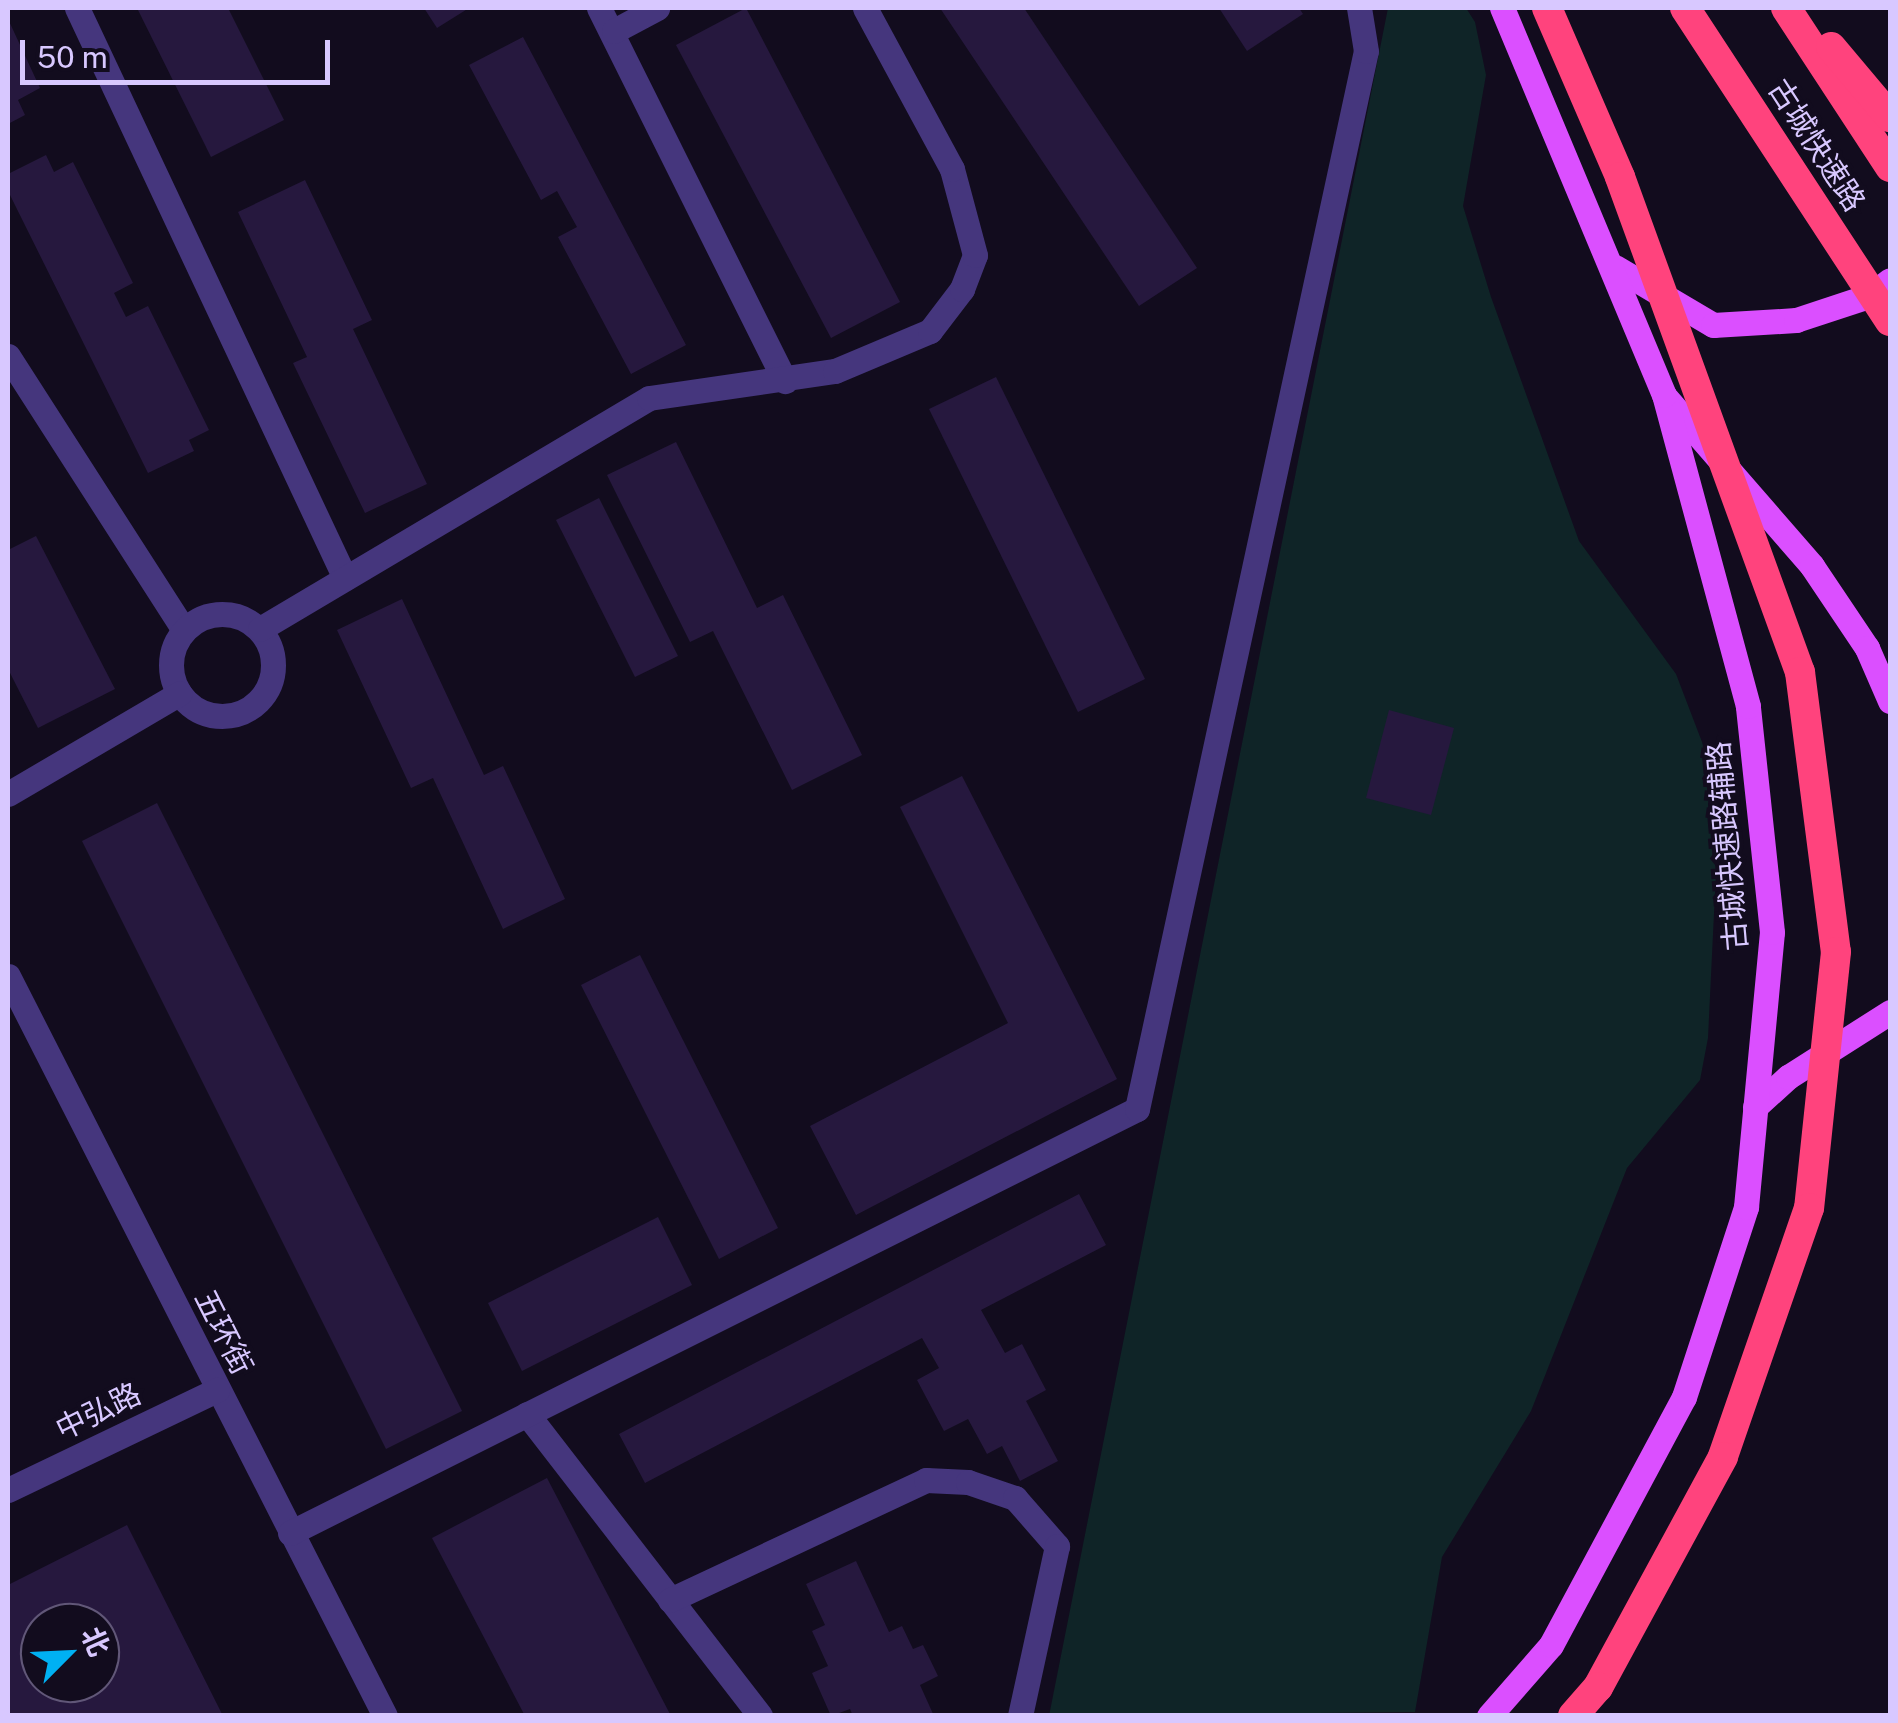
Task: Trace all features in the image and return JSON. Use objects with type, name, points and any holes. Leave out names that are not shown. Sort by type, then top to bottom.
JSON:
[{"type":"highway","points":[[1548,8],[1620,177],[1800,672],[1836,952],[1803,1226],[1723,1457],[1598,1686],[1573,1716]]},
{"type":"highway","name":"古城快速路","points":[[1685,8],[1890,321]]},
{"type":"highway","name":"古城快速路","points":[[1786,8],[1890,167]]},
{"type":"highway","points":[[1797,8],[1890,116]]},
{"type":"main road","name":"古城快速路辅路","points":[[1489,1716],[1551,1646],[1684,1398],[1746,1207],[1772,932],[1748,706],[1664,396],[1615,267],[1502,8]]},
{"type":"main road","points":[[1615,267],[1712,325],[1796,320],[1869,296],[1890,280]]},
{"type":"main road","points":[[1664,396],[1812,566],[1867,648],[1890,701]]},
{"type":"main road","points":[[1755,1107],[1788,1077],[1890,1012]]},
{"type":"street","points":[[77,8],[345,578]]},
{"type":"street","points":[[599,8],[614,31],[785,381]]},
{"type":"street","points":[[614,31],[657,8]]},
{"type":"street","points":[[260,628],[649,398],[785,381],[881,356],[930,332],[962,289],[975,255],[952,170],[865,8]]},
{"type":"street","points":[[290,1532],[1136,1109],[1366,51],[1359,8]]},
{"type":"street","points":[[8,356],[184,630]]},
{"type":"street","points":[[230,613],[260,628],[274,660],[266,692],[255,705],[240,714],[206,714],[180,694],[171,661],[184,630],[213,614],[230,613]]},
{"type":"street","points":[[8,794],[180,694]]},
{"type":"street","name":"五环街","points":[[8,976],[384,1716]]},
{"type":"street","name":"中弘路","points":[[8,1490],[217,1390]]},
{"type":"street","points":[[526,1414],[760,1716]]},
{"type":"street","points":[[670,1600],[926,1480],[968,1482],[1015,1498],[1057,1546],[1020,1716]]},
{"type":"green space","points":[[1388,8],[1466,8],[1475,22],[1486,75],[1463,206],[1491,297],[1579,541],[1676,674],[1720,789],[1708,1038],[1700,1080],[1627,1168],[1531,1411],[1442,1557],[1415,1712],[1049,1716]]},
{"type":"building","points":[[137,8],[228,8],[284,120],[211,157]]},
{"type":"building","points":[[424,8],[469,8],[437,28]]},
{"type":"building","points":[[746,8],[900,302],[831,338],[676,45]]},
{"type":"building","points":[[940,8],[1024,8],[1197,268],[1139,306]]},
{"type":"building","points":[[1219,8],[1299,8],[1303,14],[1247,51]]},
{"type":"building","points":[[8,19],[40,88],[18,100],[25,115],[8,124]]},
{"type":"building","points":[[523,37],[686,345],[631,374],[558,237],[577,227],[557,191],[541,200],[469,65]]},
{"type":"building","points":[[46,155],[54,172],[73,162],[133,283],[114,293],[126,317],[148,306],[209,430],[189,440],[194,451],[148,473],[8,191],[8,174]]},
{"type":"building","points":[[305,180],[372,320],[353,329],[427,484],[365,513],[293,363],[307,357],[238,212]]},
{"type":"building","points":[[996,377],[1145,679],[1078,712],[929,409]]},
{"type":"building","points":[[676,442],[757,608],[783,595],[862,755],[792,790],[713,631],[690,642],[607,475]]},
{"type":"building","points":[[599,498],[678,656],[635,677],[556,520]]},
{"type":"building","points":[[36,536],[115,689],[38,728],[8,669],[8,550]]},
{"type":"building","points":[[402,599],[484,775],[503,766],[565,899],[503,929],[433,778],[411,788],[337,630]]},
{"type":"building","points":[[1389,710],[1454,728],[1431,815],[1366,798]]},
{"type":"building","points":[[962,776],[1117,1079],[856,1215],[810,1126],[1008,1023],[900,807]]},
{"type":"building","points":[[157,803],[462,1411],[386,1449],[82,841]]},
{"type":"building","points":[[640,955],[778,1228],[719,1259],[581,985]]},
{"type":"building","points":[[1079,1194],[1106,1245],[981,1310],[1005,1353],[1022,1344],[1046,1390],[1026,1401],[1058,1461],[1020,1481],[1002,1446],[987,1454],[968,1419],[944,1431],[917,1380],[939,1368],[922,1338],[645,1483],[619,1434]]},
{"type":"building","points":[[658,1217],[692,1285],[522,1371],[488,1303]]},
{"type":"building","points":[[547,1478],[671,1716],[525,1716],[432,1538]]},
{"type":"building","points":[[127,1525],[223,1716],[8,1716],[8,1585]]},
{"type":"building","points":[[856,1561],[889,1632],[902,1626],[913,1649],[923,1645],[938,1676],[920,1685],[934,1716],[853,1716],[850,1709],[831,1716],[812,1673],[828,1666],[812,1631],[825,1625],[806,1584]]}]
